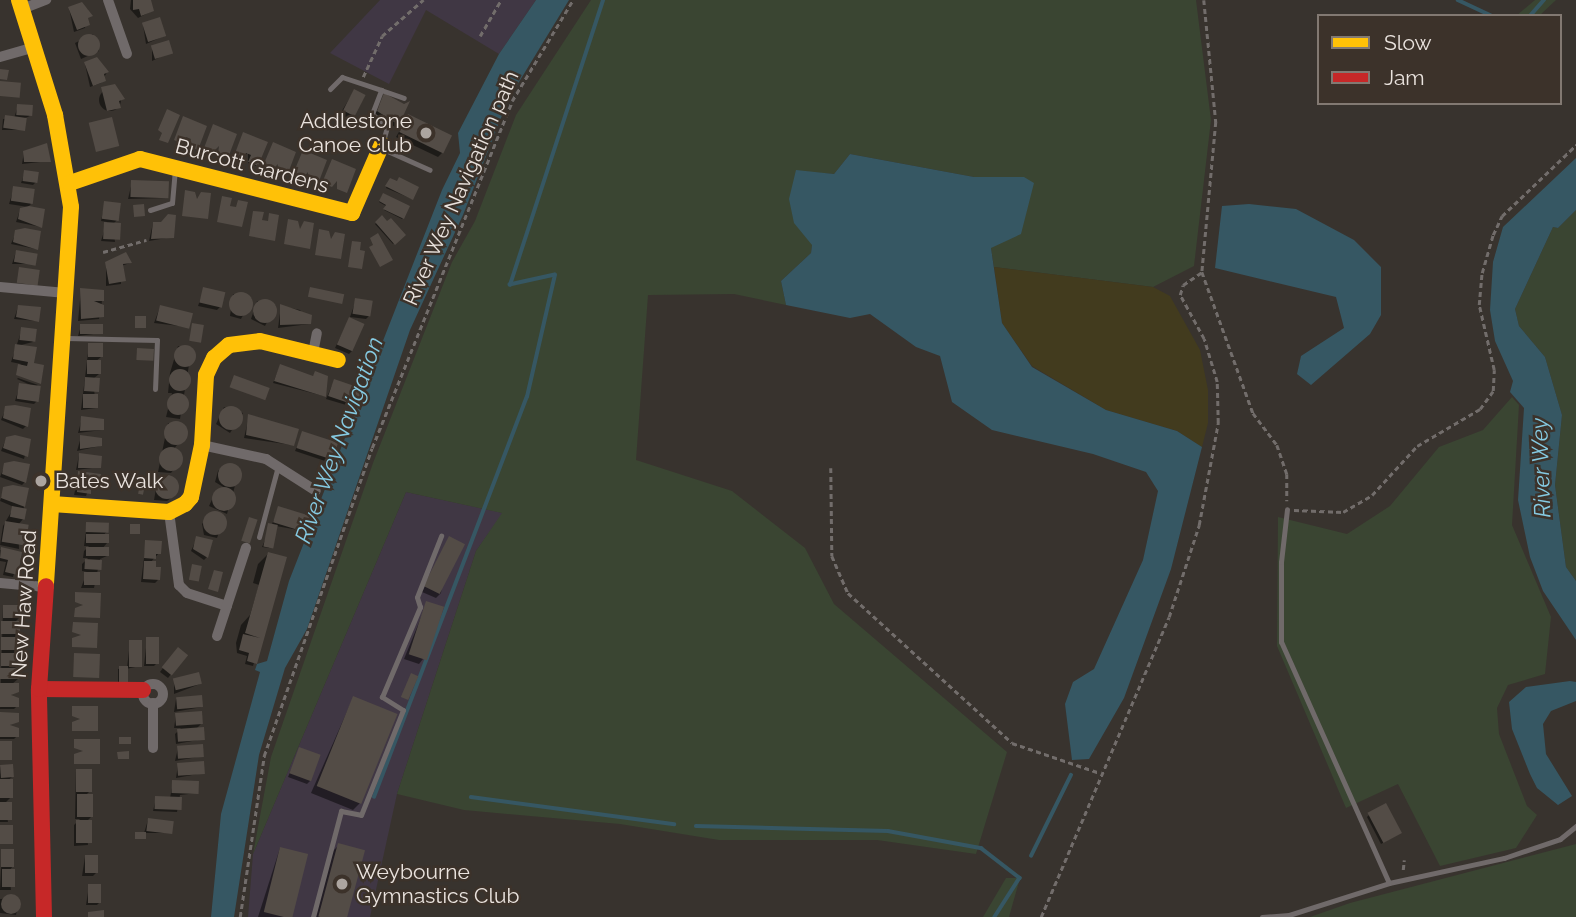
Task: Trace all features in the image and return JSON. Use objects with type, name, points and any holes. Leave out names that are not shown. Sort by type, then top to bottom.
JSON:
[{"type":"main road","name":"New Haw Road","points":[[20,4],[70,183],[66,293],[39,689],[44,917]]},
{"type":"main road","name":"Burcott Gardens","points":[[70,183],[141,159],[352,213],[381,146]]},
{"type":"main road","points":[[52,503],[169,512],[191,497],[202,445],[206,375],[221,351],[239,342],[260,341],[338,360]]},
{"type":"main road","points":[[39,689],[148,697]]},
{"type":"street","points":[[20,4],[46,0]]},
{"type":"street","points":[[108,0],[127,54]]},
{"type":"street","points":[[0,57],[34,47]]},
{"type":"street","points":[[0,286],[66,293]]},
{"type":"street","points":[[313,353],[317,333]]},
{"type":"street","points":[[202,445],[278,465],[316,491]]},
{"type":"street","points":[[169,512],[179,585],[187,593],[226,606]]},
{"type":"street","points":[[217,636],[246,548]]},
{"type":"street","points":[[0,583],[46,587]]},
{"type":"street","points":[[148,697],[153,748]]},
{"type":"lane","points":[[330,89],[342,77],[404,98]]},
{"type":"lane","points":[[381,90],[372,114],[387,127],[381,146],[430,170]]},
{"type":"lane","points":[[150,210],[173,203],[176,167]]},
{"type":"lane","points":[[62,338],[157,340],[155,389]]},
{"type":"lane","points":[[259,537],[278,465]]},
{"type":"lane","points":[[1287,509],[1281,562],[1281,642],[1389,883]]},
{"type":"lane","points":[[313,917],[341,811],[361,815],[403,710],[382,697],[420,607],[417,597],[441,536]]},
{"type":"lane","points":[[1262,917],[1289,915],[1389,883],[1504,858],[1560,839],[1576,826]]},
{"type":"path","points":[[360,83],[382,36],[423,0]]},
{"type":"path","points":[[480,36],[501,0]]},
{"type":"path","name":"River Wey Navigation path","points":[[240,917],[264,756],[372,448],[512,101],[573,0]]},
{"type":"path","points":[[1204,0],[1216,122],[1202,272],[1264,432],[1277,445],[1287,474],[1287,509],[1343,512],[1372,495],[1417,446],[1480,409],[1493,391],[1494,370],[1479,305],[1482,273],[1493,235],[1502,216],[1576,145]]},
{"type":"path","points":[[103,252],[146,240]]},
{"type":"path","points":[[1041,917],[1100,773],[1169,617],[1199,525],[1218,423],[1217,382],[1204,339],[1180,295],[1183,285],[1202,272]]},
{"type":"path","points":[[831,468],[832,556],[848,593],[1012,743],[1100,773]]},
{"type":"shaded area","points":[[380,0],[536,0],[499,54],[426,10],[389,84],[330,53]]},
{"type":"shaded area","points":[[406,492],[503,513],[476,551],[397,794],[370,917],[248,917],[253,854]]},
{"type":"green space","points":[[591,0],[1196,0],[1211,120],[1194,266],[1153,287],[994,267],[991,248],[1024,177],[974,177],[850,154],[834,174],[796,171],[812,245],[811,253],[781,281],[786,305],[734,294],[648,295],[636,460],[732,491],[805,548],[834,604],[1007,752],[976,854],[877,840],[719,840],[620,824],[464,810],[397,794],[476,551],[502,513],[406,492],[253,854],[271,757],[373,463],[452,262],[475,221],[516,115]]},
{"type":"green space","points":[[1535,0],[1556,0],[1541,14],[1518,14]]},
{"type":"green space","points":[[1576,210],[1576,581],[1566,567],[1555,485],[1562,415],[1545,357],[1519,326],[1515,309],[1553,227],[1558,228]]},
{"type":"green space","points":[[1512,397],[1519,405],[1512,525],[1551,617],[1545,674],[1508,685],[1497,708],[1499,734],[1527,806],[1537,815],[1516,848],[1440,866],[1398,784],[1346,808],[1277,646],[1278,517],[1347,534],[1390,506],[1439,447],[1483,430]]},
{"type":"green space","points":[[1576,844],[1576,917],[1310,917],[1350,903]]},
{"type":"green space","points":[[1006,878],[1020,878],[1009,917],[983,917]]},
{"type":"sand","points":[[994,267],[1153,287],[1170,296],[1200,350],[1208,390],[1208,423],[1202,447],[1177,431],[1106,410],[1032,366],[1002,323]]},
{"type":"water","name":"River Wey Navigation","points":[[536,0],[569,0],[508,100],[463,215],[410,330],[307,629],[285,668],[259,755],[234,917],[211,917],[221,814],[260,672],[255,670],[257,664],[267,661],[289,581],[442,190],[460,153],[458,133],[499,54]]},
{"type":"water","points":[[850,154],[974,177],[1024,177],[1034,183],[1021,234],[991,248],[1002,323],[1032,367],[1106,410],[1177,431],[1202,447],[1171,569],[1124,698],[1089,759],[1072,760],[1065,704],[1073,682],[1094,669],[1143,560],[1158,491],[1146,472],[1093,454],[992,430],[952,402],[940,356],[916,347],[870,314],[850,318],[786,305],[781,281],[811,253],[812,245],[794,223],[789,199],[796,170],[834,174]]},
{"type":"water","name":"River Wey","points":[[1576,158],[1576,210],[1558,228],[1553,227],[1515,309],[1519,326],[1545,357],[1562,415],[1555,485],[1566,567],[1576,581],[1576,640],[1543,591],[1530,557],[1518,500],[1524,408],[1510,392],[1513,381],[1495,341],[1490,310],[1493,262],[1503,227]]},
{"type":"water","points":[[1249,204],[1296,209],[1354,240],[1381,267],[1381,315],[1370,334],[1311,385],[1297,374],[1301,356],[1344,328],[1336,297],[1215,268],[1222,206]]},
{"type":"water","points":[[1576,682],[1576,701],[1551,711],[1543,724],[1546,754],[1572,796],[1558,805],[1537,788],[1530,774],[1512,729],[1509,702],[1526,687]]},
{"type":"building","points":[[133,0],[151,0],[154,11],[141,16],[139,9],[133,10]]},
{"type":"building","points":[[82,2],[93,16],[88,18],[90,25],[77,30],[68,7]]},
{"type":"building","points":[[160,17],[166,36],[148,42],[142,23]]},
{"type":"building","points":[[89,34],[97,37],[100,45],[97,53],[89,56],[81,53],[78,45],[81,37]]},
{"type":"building","points":[[169,40],[173,53],[155,59],[151,46]]},
{"type":"building","points":[[97,57],[109,72],[104,74],[106,81],[93,86],[84,62]]},
{"type":"building","points":[[0,69],[9,70],[7,80],[0,79]]},
{"type":"building","points":[[0,81],[21,83],[20,98],[0,96]]},
{"type":"building","points":[[115,84],[125,99],[119,101],[121,108],[107,111],[101,87]]},
{"type":"building","points":[[354,89],[366,95],[355,116],[343,110]]},
{"type":"building","points":[[384,93],[404,104],[410,101],[399,125],[377,111]]},
{"type":"building","points":[[17,104],[33,105],[32,116],[16,115]]},
{"type":"building","points":[[167,109],[180,115],[168,143],[159,140],[162,133],[158,130]]},
{"type":"building","name":"Addlestone Canoe Club","points":[[408,114],[452,135],[443,153],[399,132]]},
{"type":"building","points":[[5,115],[27,118],[25,131],[3,128]]},
{"type":"building","points":[[183,116],[207,126],[198,150],[188,146],[191,139],[186,137],[183,144],[174,140]]},
{"type":"building","points":[[112,117],[119,146],[96,152],[89,123]]},
{"type":"building","points":[[213,124],[237,134],[228,158],[218,154],[219,146],[213,152],[204,148]]},
{"type":"building","points":[[243,132],[268,142],[258,166],[248,162],[251,155],[246,153],[243,160],[234,156]]},
{"type":"building","points":[[273,142],[296,152],[287,176],[277,172],[278,164],[272,170],[263,166]]},
{"type":"building","points":[[47,143],[51,162],[24,162],[23,151]]},
{"type":"building","points":[[303,150],[327,160],[318,184],[308,180],[308,172],[303,178],[293,174]]},
{"type":"building","points":[[332,159],[356,169],[347,193],[337,189],[337,181],[332,187],[322,183]]},
{"type":"building","points":[[24,170],[39,172],[37,183],[22,181]]},
{"type":"building","points":[[399,177],[419,187],[413,200],[385,186],[390,178],[397,181]]},
{"type":"building","points":[[131,180],[169,181],[168,198],[130,197]]},
{"type":"building","points":[[13,186],[35,189],[33,204],[11,201]]},
{"type":"building","points":[[185,190],[195,192],[197,199],[201,192],[211,193],[208,219],[182,216]]},
{"type":"building","points":[[383,193],[410,206],[404,219],[383,209],[386,205],[379,201]]},
{"type":"building","points":[[222,196],[232,198],[230,206],[236,207],[238,200],[248,202],[242,227],[217,222]]},
{"type":"building","points":[[104,201],[121,203],[119,221],[102,219]]},
{"type":"building","points":[[144,204],[145,216],[134,217],[133,205]]},
{"type":"building","points":[[29,206],[45,209],[42,228],[18,219],[20,208]]},
{"type":"building","points":[[253,211],[264,212],[262,220],[268,221],[269,213],[279,215],[275,241],[249,236]]},
{"type":"building","points":[[168,214],[176,215],[174,238],[151,239],[153,222],[161,222]]},
{"type":"building","points":[[382,215],[387,221],[391,218],[406,235],[395,245],[375,222]]},
{"type":"building","points":[[288,219],[298,221],[300,229],[304,221],[314,223],[310,249],[284,244]]},
{"type":"building","points":[[104,222],[121,223],[120,240],[103,239]]},
{"type":"building","points":[[25,228],[41,231],[38,250],[13,242],[15,230]]},
{"type":"building","points":[[319,229],[329,231],[331,239],[335,232],[345,234],[341,259],[315,255]]},
{"type":"building","points":[[378,233],[393,260],[380,267],[369,247],[373,245],[370,238]]},
{"type":"building","points":[[352,241],[361,242],[360,250],[365,251],[362,269],[348,267]]},
{"type":"building","points":[[16,250],[38,254],[36,266],[14,262]]},
{"type":"building","points":[[126,252],[132,263],[123,264],[126,281],[109,284],[105,262]]},
{"type":"building","points":[[19,267],[40,270],[38,286],[17,283]]},
{"type":"building","points":[[203,287],[225,292],[222,308],[199,303]]},
{"type":"building","points":[[310,287],[344,294],[342,304],[308,297]]},
{"type":"building","points":[[80,288],[104,290],[104,301],[94,301],[104,305],[104,317],[81,319]]},
{"type":"building","points":[[241,292],[249,296],[253,304],[249,312],[241,316],[233,312],[229,304],[233,296]]},
{"type":"building","points":[[355,298],[373,301],[370,317],[352,314]]},
{"type":"building","points":[[265,299],[273,303],[277,311],[273,319],[265,323],[257,319],[253,311],[257,303]]},
{"type":"building","points":[[280,304],[312,315],[311,324],[280,325]]},
{"type":"building","points":[[18,305],[41,307],[39,322],[16,317]]},
{"type":"building","points":[[160,305],[193,313],[189,329],[156,321]]},
{"type":"building","points":[[135,316],[146,316],[146,328],[135,328]]},
{"type":"building","points":[[349,317],[365,324],[352,351],[337,344]]},
{"type":"building","points":[[192,323],[204,325],[201,343],[189,341]]},
{"type":"building","points":[[80,324],[103,324],[103,334],[80,334]]},
{"type":"building","points":[[21,327],[37,329],[35,342],[19,340]]},
{"type":"building","points":[[88,343],[103,343],[103,357],[88,357]]},
{"type":"building","points":[[15,344],[37,347],[34,363],[44,365],[41,384],[16,375],[18,364],[27,366],[28,362],[13,359]]},
{"type":"building","points":[[185,345],[193,348],[196,356],[193,364],[185,367],[177,364],[174,356],[177,348]]},
{"type":"building","points":[[137,348],[154,349],[153,361],[136,360]]},
{"type":"building","points":[[87,360],[101,360],[101,374],[87,374]]},
{"type":"building","points":[[280,364],[313,376],[315,371],[328,376],[326,397],[274,381]]},
{"type":"building","points":[[180,369],[188,372],[191,380],[188,388],[180,391],[172,388],[169,380],[172,372]]},
{"type":"building","points":[[234,375],[270,388],[265,400],[230,387]]},
{"type":"building","points":[[85,377],[100,378],[99,392],[84,391]]},
{"type":"building","points":[[334,379],[363,389],[357,406],[328,396]]},
{"type":"building","points":[[19,383],[41,386],[39,402],[17,399]]},
{"type":"building","points":[[178,393],[186,396],[189,404],[186,412],[178,415],[170,412],[167,404],[170,396]]},
{"type":"building","points":[[83,394],[98,394],[98,408],[83,408]]},
{"type":"building","points":[[5,406],[31,408],[28,427],[3,418]]},
{"type":"building","points":[[231,406],[239,410],[243,418],[239,426],[231,430],[223,426],[219,418],[223,410]]},
{"type":"building","points":[[248,414],[299,429],[294,446],[246,435]]},
{"type":"building","points":[[81,416],[104,419],[104,430],[80,431]]},
{"type":"building","points":[[176,421],[184,425],[188,433],[184,441],[176,445],[168,441],[164,433],[168,425]]},
{"type":"building","points":[[302,431],[338,443],[333,460],[296,448]]},
{"type":"building","points":[[15,435],[31,439],[28,457],[3,448],[6,437]]},
{"type":"building","points":[[80,435],[102,438],[102,446],[80,449]]},
{"type":"building","points":[[171,447],[179,451],[183,459],[179,467],[171,471],[163,467],[159,459],[163,451]]},
{"type":"building","points":[[79,453],[102,456],[101,468],[78,468]]},
{"type":"building","points":[[14,461],[30,464],[26,483],[2,474],[4,463]]},
{"type":"building","points":[[230,463],[241,470],[242,475],[235,486],[230,487],[219,480],[218,475],[225,464]]},
{"type":"building","points":[[78,471],[101,474],[100,486],[91,485],[91,494],[77,492]]},
{"type":"building","points":[[167,475],[178,482],[179,487],[172,498],[167,499],[156,492],[155,487],[162,476]]},
{"type":"building","points":[[140,484],[145,485],[143,495],[138,494]]},
{"type":"building","points":[[13,485],[29,488],[25,507],[1,498],[3,487]]},
{"type":"building","points":[[224,487],[235,494],[236,499],[229,510],[224,511],[213,504],[212,499],[219,488]]},
{"type":"building","points":[[12,506],[27,509],[25,520],[10,517]]},
{"type":"building","points":[[278,506],[311,516],[306,532],[273,522]]},
{"type":"building","points":[[215,511],[223,515],[227,523],[223,531],[215,535],[207,531],[203,523],[207,515]]},
{"type":"building","points":[[249,517],[258,520],[250,544],[241,541]]},
{"type":"building","points":[[5,521],[29,525],[25,545],[2,542]]},
{"type":"building","points":[[86,522],[109,523],[109,533],[86,532]]},
{"type":"building","points":[[268,523],[278,525],[273,548],[263,547]]},
{"type":"building","points":[[130,524],[140,524],[140,534],[130,534]]},
{"type":"building","points":[[86,534],[109,534],[109,543],[86,543]]},
{"type":"building","points":[[196,536],[213,540],[208,558],[193,549]]},
{"type":"building","points":[[449,536],[465,544],[440,594],[424,586]]},
{"type":"building","points":[[145,540],[162,541],[161,554],[156,554],[156,559],[144,558]]},
{"type":"building","points":[[1,547],[22,552],[18,575],[5,572],[8,560],[0,558]]},
{"type":"building","points":[[86,547],[109,547],[109,556],[86,556]]},
{"type":"building","points":[[268,552],[287,557],[257,664],[247,661],[249,653],[239,650],[243,634],[260,638],[245,633]]},
{"type":"building","points":[[85,559],[102,560],[101,570],[84,569]]},
{"type":"building","points":[[144,561],[156,561],[156,567],[161,567],[160,580],[143,579]]},
{"type":"building","points":[[192,564],[202,566],[199,582],[189,580]]},
{"type":"building","points":[[214,570],[223,572],[218,592],[208,589]]},
{"type":"building","points":[[84,572],[100,572],[100,585],[84,585]]},
{"type":"building","points":[[75,592],[101,593],[100,618],[74,617],[75,608],[83,605],[75,602]]},
{"type":"building","points":[[426,601],[444,607],[427,660],[409,654]]},
{"type":"building","points":[[3,605],[21,605],[21,618],[3,618]]},
{"type":"building","points":[[1,621],[20,621],[20,634],[1,634]]},
{"type":"building","points":[[73,622],[98,623],[97,648],[72,647],[72,638],[81,635],[72,632]]},
{"type":"building","points":[[1,637],[20,637],[20,650],[1,650]]},
{"type":"building","points":[[146,637],[159,637],[159,664],[146,664]]},
{"type":"building","points":[[129,640],[142,640],[142,667],[129,667]]},
{"type":"building","points":[[178,647],[188,655],[172,675],[162,667]]},
{"type":"building","points":[[1,653],[20,653],[20,666],[1,666]]},
{"type":"building","points":[[74,653],[100,654],[99,678],[73,677]]},
{"type":"building","points":[[119,666],[128,666],[128,682],[119,682]]},
{"type":"building","points":[[0,668],[19,668],[19,679],[0,679]]},
{"type":"building","points":[[199,672],[202,684],[176,690],[173,679]]},
{"type":"building","points":[[411,673],[418,676],[408,700],[401,697]]},
{"type":"building","points":[[0,683],[19,683],[19,692],[11,695],[19,698],[19,707],[0,707]]},
{"type":"building","points":[[202,695],[203,707],[177,709],[176,697]]},
{"type":"building","points":[[353,696],[398,714],[361,804],[317,786]]},
{"type":"building","points":[[72,706],[98,706],[98,731],[72,731],[72,722],[80,719],[72,716]]},
{"type":"building","points":[[202,711],[203,724],[176,726],[175,713]]},
{"type":"building","points":[[0,712],[19,713],[19,722],[10,725],[19,728],[19,737],[0,737]]},
{"type":"building","points":[[204,727],[205,740],[178,742],[177,729]]},
{"type":"building","points":[[119,737],[131,737],[131,744],[119,744]]},
{"type":"building","points":[[74,739],[100,739],[100,764],[74,764],[74,754],[83,751],[74,748]]},
{"type":"building","points":[[0,741],[12,741],[12,760],[0,760]]},
{"type":"building","points":[[203,744],[204,757],[178,759],[177,746]]},
{"type":"building","points":[[299,747],[321,755],[311,781],[289,773]]},
{"type":"building","points":[[129,751],[129,759],[118,759],[117,752]]},
{"type":"building","points":[[204,761],[205,774],[178,776],[177,763]]},
{"type":"building","points":[[13,764],[14,777],[1,778],[0,765]]},
{"type":"building","points":[[76,769],[92,769],[92,792],[76,792]]},
{"type":"building","points":[[0,779],[13,779],[13,798],[0,798]]},
{"type":"building","points":[[172,780],[199,781],[199,794],[172,793]]},
{"type":"building","points":[[77,794],[93,794],[93,817],[77,817]]},
{"type":"building","points":[[155,796],[182,797],[182,810],[155,809]]},
{"type":"building","points":[[0,802],[12,802],[12,820],[0,820]]},
{"type":"building","points":[[1386,803],[1402,833],[1383,843],[1367,813]]},
{"type":"building","points":[[148,818],[174,821],[172,834],[146,831]]},
{"type":"building","points":[[76,820],[92,820],[92,843],[76,843]]},
{"type":"building","points":[[0,825],[13,825],[13,844],[0,844]]},
{"type":"building","points":[[135,832],[146,832],[146,839],[135,839]]},
{"type":"building","name":"Weybourne Gymnastics Club","points":[[338,843],[365,850],[347,917],[318,916]]},
{"type":"building","points":[[280,847],[308,854],[292,917],[264,912]]},
{"type":"building","points":[[1,849],[14,849],[14,867],[1,867]]},
{"type":"building","points":[[85,855],[98,855],[98,873],[85,873]]},
{"type":"building","points":[[2,869],[15,869],[15,887],[2,887]]},
{"type":"building","points":[[88,884],[101,884],[101,903],[88,903]]},
{"type":"building","points":[[11,894],[18,897],[21,904],[18,911],[11,914],[4,911],[1,904],[4,897]]},
{"type":"building","points":[[104,910],[104,917],[88,917],[88,912]]},
{"type":"waterway","points":[[374,797],[527,397],[555,275],[510,285],[603,0]]},
{"type":"waterway","points":[[1458,0],[1489,14]]},
{"type":"waterway","points":[[1532,14],[1544,0]]},
{"type":"waterway","points":[[1031,856],[1071,775]]},
{"type":"waterway","points":[[471,797],[674,824]]},
{"type":"waterway","points":[[696,826],[888,831],[981,848],[1020,878],[995,917]]},
{"type":"traffic: slow","points":[[19,0],[55,115],[71,207],[46,586]]},
{"type":"traffic: slow","points":[[70,183],[140,159],[352,213],[382,144]]},
{"type":"traffic: slow","points":[[52,504],[169,512],[185,504],[191,497],[202,445],[206,375],[214,358],[229,345],[260,341],[338,360]]},
{"type":"traffic: jam","points":[[44,917],[39,689],[46,586]]},
{"type":"traffic: jam","points":[[39,689],[143,690]]},
{"type":"place","name":"Addlestone Canoe Club","points":[[426,133]]},
{"type":"place","name":"Bates Walk","points":[[41,481]]},
{"type":"place","name":"Weybourne Gymnastics Club","points":[[342,884]]}]
